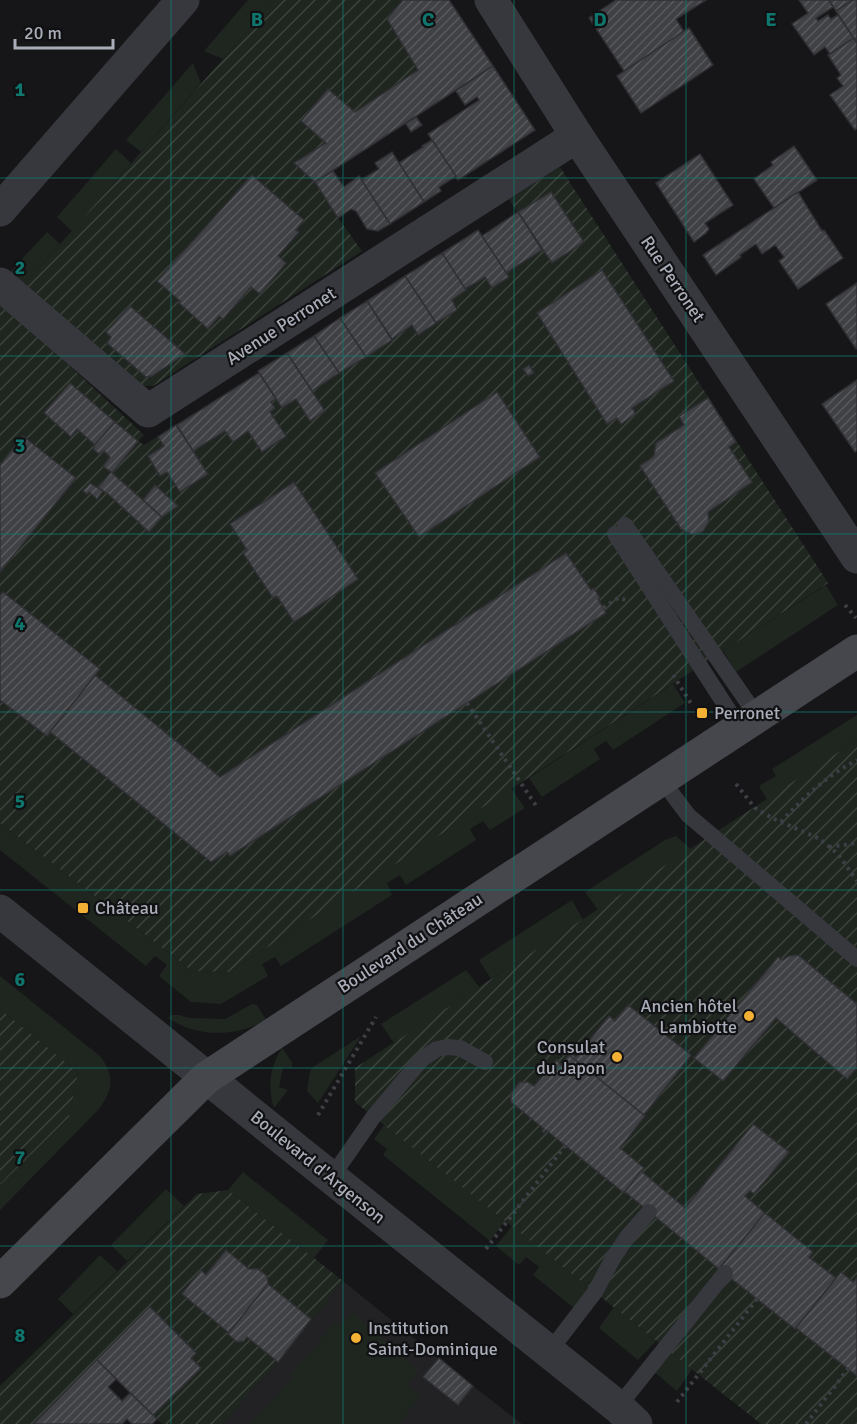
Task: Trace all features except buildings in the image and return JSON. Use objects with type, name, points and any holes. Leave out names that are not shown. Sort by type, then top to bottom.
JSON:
[{"type":"street","points":[[0,210],[183,0]]},
{"type":"street","name":"Rue Perronet","points":[[492,0],[578,136],[857,557]]},
{"type":"street","name":"Avenue Perronet","points":[[0,284],[148,411],[578,136]]},
{"type":"street","name":"Boulevard du Château","points":[[0,1282],[206,1078],[857,651]]},
{"type":"street","name":"Boulevard d'Argenson","points":[[0,911],[627,1415]]},
{"type":"lane","points":[[620,530],[748,722]]},
{"type":"lane","points":[[661,779],[688,815],[857,959]]},
{"type":"lane","points":[[331,1178],[374,1116],[422,1059],[437,1049],[447,1047],[460,1048],[485,1062]]},
{"type":"lane","points":[[549,1352],[595,1292],[627,1237],[649,1212]]},
{"type":"lane","points":[[627,1415],[725,1274]]},
{"type":"path","points":[[603,608],[621,598],[627,599],[632,608]]},
{"type":"path","points":[[844,605],[857,619]]},
{"type":"path","points":[[671,672],[692,705]]},
{"type":"path","points":[[467,703],[537,807]]},
{"type":"path","points":[[781,822],[812,791],[836,772],[857,760]]},
{"type":"path","points":[[736,784],[754,808],[820,838],[838,854],[857,881]]},
{"type":"path","points":[[830,847],[857,843]]},
{"type":"path","points":[[318,1115],[376,1017]]},
{"type":"path","points":[[486,1249],[565,1146]]},
{"type":"path","points":[[678,1402],[757,1299]]},
{"type":"path","points":[[806,1424],[848,1369]]},
{"type":"shaded area","points":[[248,0],[275,0],[223,59],[204,51]]},
{"type":"shaded area","points":[[275,0],[403,0],[387,19],[418,70],[355,112],[327,90],[301,121],[326,143],[294,163],[315,182],[362,251],[153,386],[142,386],[25,284]]},
{"type":"shaded area","points":[[193,63],[201,83],[141,152],[126,140]]},
{"type":"shaded area","points":[[116,149],[131,163],[72,231],[57,217]]},
{"type":"shaded area","points":[[560,167],[828,583],[229,972],[192,971],[0,823],[0,301],[144,435],[138,441],[144,445],[478,230],[482,236],[517,212],[509,199]]},
{"type":"shaded area","points":[[47,232],[60,244],[25,284],[8,274]]},
{"type":"shaded area","points":[[826,585],[838,605],[736,672],[723,651]]},
{"type":"shaded area","points":[[673,684],[685,703],[613,750],[606,741],[594,749],[600,759],[542,797],[529,778]]},
{"type":"shaded area","points":[[857,715],[857,740],[767,800],[759,786],[776,776],[772,769]]},
{"type":"shaded area","points":[[857,740],[857,1424],[761,1424],[355,1102],[355,1068]]},
{"type":"shaded area","points":[[511,788],[525,808],[490,830],[483,821],[470,829],[476,840],[406,885],[400,875],[387,883],[392,895],[281,966],[275,957],[262,964],[268,976],[221,1004],[191,1002],[159,976],[167,965],[155,956],[146,966],[0,850],[0,823],[192,971],[229,972]]},
{"type":"shaded area","points":[[676,836],[691,849],[598,910],[585,892],[665,840]]},
{"type":"shaded area","points":[[572,900],[583,920],[491,979],[479,960]]},
{"type":"shaded area","points":[[466,970],[479,987],[394,1043],[381,1024]]},
{"type":"shaded area","points":[[0,976],[101,1057],[109,1071],[110,1084],[107,1097],[98,1110],[0,1210],[0,1185],[69,1117],[78,1072],[0,1009]]},
{"type":"shaded area","points":[[252,1004],[257,1005],[266,1020],[242,1030],[204,1032],[179,1025],[168,1018],[172,1015],[179,1015],[189,1018],[225,1019]]},
{"type":"shaded area","points":[[0,1009],[78,1072],[69,1117],[0,1185]]},
{"type":"shaded area","points":[[361,1036],[318,1103],[307,1091],[310,1071]]},
{"type":"shaded area","points":[[282,1048],[292,1062],[292,1068],[283,1067],[279,1087],[288,1090],[274,1108],[271,1077]]},
{"type":"shaded area","points":[[385,1124],[505,1221],[490,1241],[383,1155],[387,1149],[374,1139]]},
{"type":"shaded area","points":[[243,1172],[328,1240],[314,1258],[228,1190]]},
{"type":"shaded area","points":[[166,1189],[184,1206],[127,1261],[111,1245]]},
{"type":"shaded area","points":[[228,1190],[343,1281],[278,1362],[222,1424],[162,1424],[153,1415],[200,1368],[191,1358],[196,1353],[150,1307],[34,1424],[0,1424],[0,1386],[197,1194]]},
{"type":"shaded area","points":[[512,1226],[591,1289],[575,1309],[533,1275],[539,1267],[526,1257],[519,1265],[496,1246]]},
{"type":"shaded area","points":[[100,1255],[117,1271],[73,1314],[58,1299]]},
{"type":"shaded area","name":"Institution Saint-Dominique","points":[[343,1281],[522,1424],[222,1424],[278,1362]]},
{"type":"shaded area","points":[[614,1307],[656,1341],[638,1360],[599,1328]]},
{"type":"shaded area","points":[[353,1312],[418,1371],[406,1384],[421,1397],[398,1424],[251,1424],[293,1377],[290,1374],[336,1322],[340,1326]]},
{"type":"shaded area","points":[[670,1351],[692,1369],[677,1391],[653,1371]]},
{"type":"place","name":"Perronet","points":[[702,713]]},
{"type":"place","name":"Château","points":[[83,908]]},
{"type":"place","name":"Ancien hôtel Lambiotte","points":[[749,1016]]},
{"type":"place","name":"Consulat du Japon","points":[[617,1057]]},
{"type":"place","name":"Institution Saint-Dominique","points":[[356,1338]]}]
